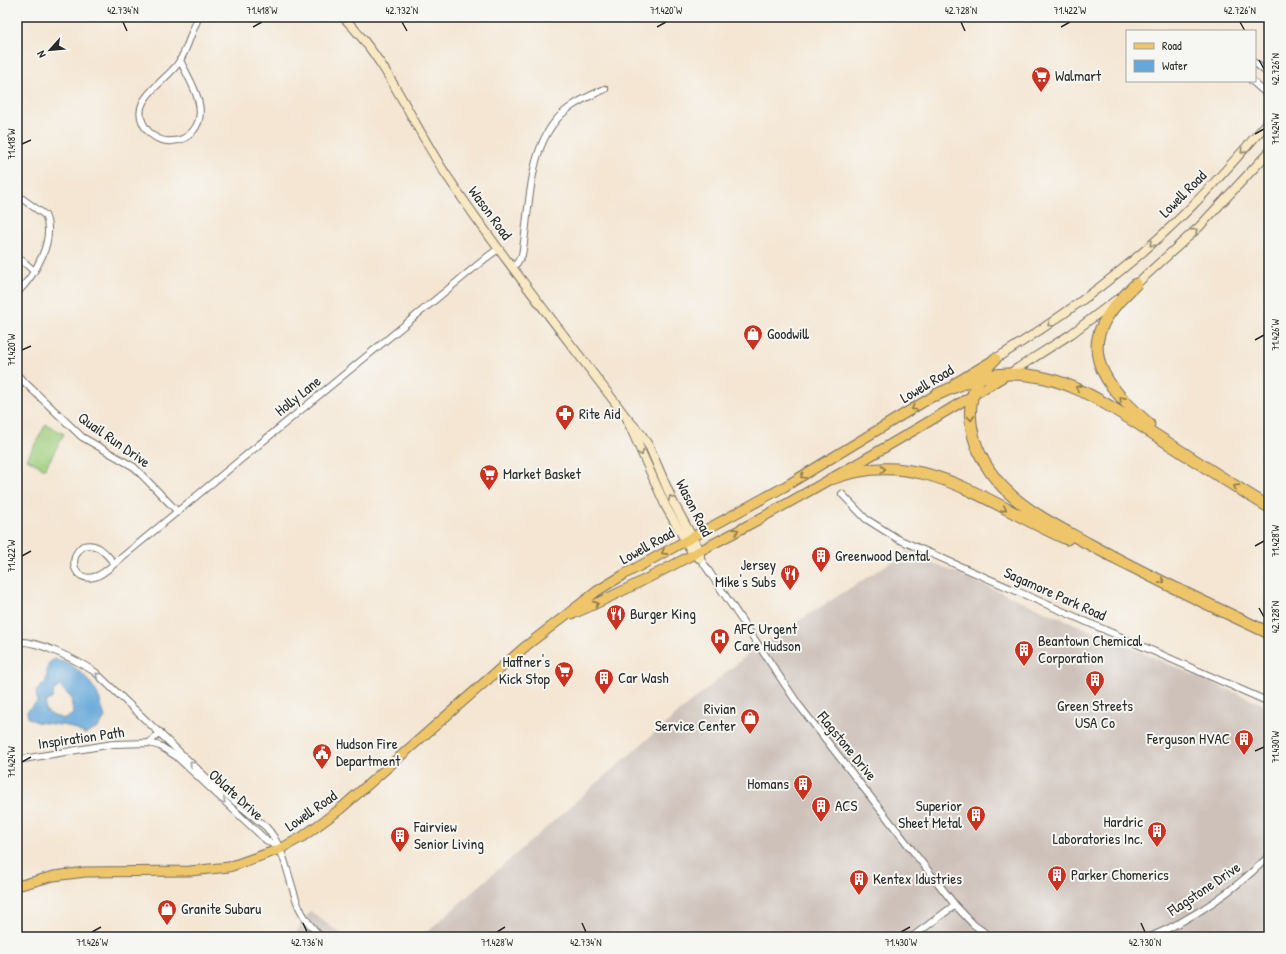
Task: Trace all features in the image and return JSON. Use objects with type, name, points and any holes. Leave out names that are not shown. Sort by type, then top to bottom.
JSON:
[{"type":"highway","points":[[1136,284],[1112,310],[1103,324],[1098,340],[1098,361],[1106,378],[1124,401],[1183,453]]},
{"type":"highway","points":[[995,359],[978,379],[972,396],[971,416],[975,443],[987,467],[1004,489],[1037,515],[1127,564],[1269,633]]},
{"type":"highway","points":[[936,395],[978,379],[1010,374],[1045,378],[1079,388],[1269,507]]},
{"type":"highway","points":[[831,480],[855,472],[882,468],[904,469],[929,474],[951,482],[1050,532],[1127,564]]},
{"type":"main road","name":"Wason Road","points":[[343,17],[379,61],[427,145],[465,203],[512,268],[650,448],[689,539],[697,554]]},
{"type":"main road","name":"Lowell Road","points":[[17,886],[54,876],[85,872],[190,871],[229,867],[280,848],[314,829],[339,810],[526,646],[610,582],[805,475],[995,359],[1067,312],[1141,254],[1197,201],[1269,121]]},
{"type":"main road","name":"Lowell Road","points":[[560,619],[612,596],[697,554],[831,480],[1010,374],[1071,334],[1136,284],[1199,227],[1269,152]]},
{"type":"street","points":[[180,60],[199,104],[199,119],[195,129],[184,138],[175,141],[165,141],[151,134],[145,127],[142,118],[142,104],[149,92],[165,78],[180,60],[199,17]]},
{"type":"street","points":[[1256,64],[1269,74]]},
{"type":"street","points":[[1253,82],[1269,96]]},
{"type":"street","points":[[512,268],[522,255],[535,164],[543,140],[571,106],[604,89]]},
{"type":"street","points":[[17,195],[40,210],[48,221],[48,235],[43,251],[34,271],[17,293]]},
{"type":"street","name":"Holly Lane","points":[[114,563],[99,547],[94,545],[83,546],[75,554],[74,560],[77,571],[80,575],[90,578],[100,574],[114,563],[178,512],[498,249]]},
{"type":"street","points":[[17,256],[34,271]]},
{"type":"street","name":"Quail Run Drive","points":[[17,375],[82,437],[128,462],[138,470],[178,512]]},
{"type":"street","name":"Sagamore Park Road","points":[[842,494],[866,519],[898,539],[1269,702]]},
{"type":"street","name":"Flagstone Drive","points":[[697,554],[798,704],[955,905],[974,925],[991,937]]},
{"type":"street","name":"Oblate Drive","points":[[17,642],[43,648],[74,658],[95,672],[210,781],[266,827],[274,835],[280,848]]},
{"type":"street","points":[[149,743],[160,732]]},
{"type":"street","name":"Oblate Drive","points":[[149,743],[160,746],[176,756],[266,840],[280,848]]},
{"type":"street","name":"Inspiration Path","points":[[17,760],[113,744],[149,743]]},
{"type":"street","points":[[280,848],[299,907],[308,924],[321,937]]},
{"type":"street","name":"Flagstone Drive","points":[[1150,937],[1185,920],[1215,901],[1243,880],[1269,856]]},
{"type":"street","points":[[912,937],[955,905]]},
{"type":"shaded area","points":[[907,552],[1269,707],[1269,937],[421,937],[652,735],[753,650]]},
{"type":"shaded area","points":[[310,911],[342,935],[346,937],[293,937]]},
{"type":"green space","points":[[46,424],[64,434],[45,469],[27,459]]},
{"type":"water","points":[[54,659],[67,662],[79,671],[94,688],[105,717],[98,728],[85,734],[68,726],[36,722],[28,718],[27,711],[37,702],[36,691],[46,682],[48,664]],"holes":[[[60,686],[71,698],[73,714],[65,719],[54,716],[45,710],[46,701],[52,699],[54,690]]]},
{"type":"place","name":"Walmart","points":[[1041,93]]},
{"type":"place","name":"Goodwill","points":[[753,351]]},
{"type":"place","name":"Rite Aid","points":[[565,431]]},
{"type":"place","name":"Market Basket","points":[[489,491]]},
{"type":"place","name":"Greenwood Dental","points":[[821,573]]},
{"type":"place","name":"Jersey Mike's Subs","points":[[790,591]]},
{"type":"place","name":"Burger King","points":[[616,631]]},
{"type":"place","name":"AFC Urgent Care Hudson","points":[[720,655]]},
{"type":"place","name":"Beantown Chemical Corporation","points":[[1024,667]]},
{"type":"place","name":"Haffner's Kick Stop","points":[[564,688]]},
{"type":"place","name":"Car Wash","points":[[604,695]]},
{"type":"place","name":"Green Streets USA Co","points":[[1095,697]]},
{"type":"place","name":"Rivian Service Center","points":[[750,735]]},
{"type":"place","name":"Ferguson HVAC","points":[[1244,756]]},
{"type":"place","name":"Hudson Fire Department","points":[[322,770]]},
{"type":"place","name":"Homans","points":[[803,801]]},
{"type":"place","name":"ACS","points":[[821,823]]},
{"type":"place","name":"Superior Sheet Metal","points":[[976,832]]},
{"type":"place","name":"Hardric Laboratories Inc.","points":[[1157,848]]},
{"type":"place","name":"Fairview Senior Living","points":[[400,853]]},
{"type":"place","name":"Parker Chomerics","points":[[1057,892]]},
{"type":"place","name":"Kentex Idustries","points":[[859,896]]},
{"type":"place","name":"Granite Subaru","points":[[167,926]]}]
